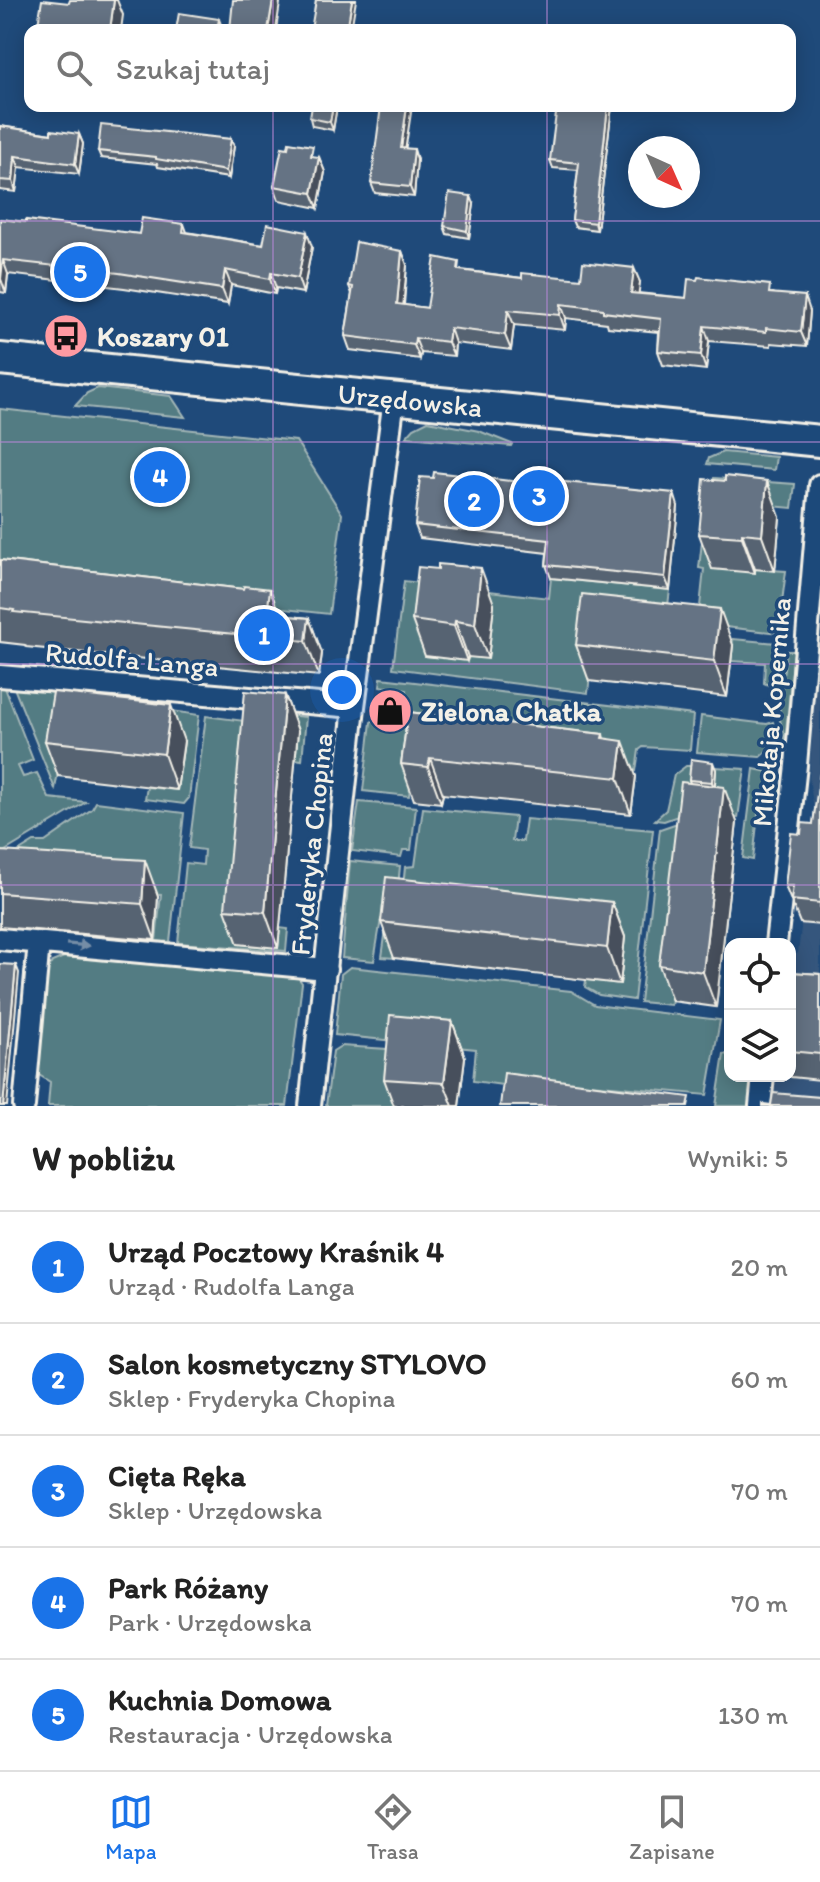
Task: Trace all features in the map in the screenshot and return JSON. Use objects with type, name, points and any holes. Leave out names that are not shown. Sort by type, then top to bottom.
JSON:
[{"type":"street","name":"Urzędowska","points":[[0,359],[820,441]]},
{"type":"street","name":"Fryderyka Chopina","points":[[310,1106],[354,707],[394,398]]},
{"type":"street","name":"Mikołaja Kopernika","points":[[777,938],[796,765],[820,485]]},
{"type":"street","name":"Rudolfa Langa","points":[[0,676],[354,707]]},
{"type":"street","points":[[0,939],[326,969]]},
{"type":"street","points":[[24,1106],[39,942]]},
{"type":"street","points":[[760,1106],[762,1082]]},
{"type":"shaded area","points":[[820,624],[820,1106],[751,1106],[754,1082],[796,1082],[796,954],[801,909],[791,909],[796,856],[810,845],[814,809],[809,778]]},
{"type":"green space","points":[[98,388],[171,396],[185,417],[75,406],[87,393]]},
{"type":"green space","points":[[0,409],[296,441],[342,514],[329,614],[0,578]]},
{"type":"green space","points":[[428,421],[479,431],[512,444],[406,437],[414,428]]},
{"type":"green space","points":[[723,452],[776,457],[774,470],[707,464],[709,458]]},
{"type":"green space","points":[[714,478],[795,484],[792,508],[740,503],[755,573],[755,569],[786,571],[778,633],[597,612],[588,693],[393,668],[404,581],[549,598],[551,578],[670,590],[667,613],[699,616],[704,569],[699,568],[705,515],[709,514]]},
{"type":"green space","points":[[733,639],[776,643],[771,686],[764,683],[765,663],[731,661]]},
{"type":"green space","points":[[786,651],[794,651],[785,742],[779,715]]},
{"type":"green space","points":[[381,678],[693,715],[690,750],[643,747],[639,750],[636,771],[414,749],[409,796],[363,791],[371,722],[376,719],[403,722],[407,690],[380,686]]},
{"type":"green space","points":[[12,683],[170,700],[164,710],[199,715],[189,798],[184,804],[145,799],[147,787],[177,790],[66,728],[55,789]]},
{"type":"green space","points":[[0,687],[5,688],[33,760],[18,766],[23,777],[37,773],[49,798],[86,802],[0,854]]},
{"type":"green space","points":[[254,712],[306,717],[302,760],[295,759],[238,944],[278,948],[280,928],[288,929],[286,951],[178,943],[186,863],[203,865],[204,850],[189,848],[206,716],[252,722]]},
{"type":"green space","points":[[701,716],[767,724],[773,722],[778,741],[760,757],[697,752]]},
{"type":"green space","points":[[686,766],[694,766],[714,789],[716,767],[745,769],[738,818],[689,812],[664,821],[655,820],[666,810],[674,775]]},
{"type":"green space","points":[[754,769],[773,773],[780,787],[780,799],[760,796],[753,860],[743,858]]},
{"type":"green space","points":[[96,802],[184,813],[170,942],[156,941],[161,894],[0,883],[0,863],[34,842],[45,842],[92,809]]},
{"type":"green space","points":[[359,802],[416,807],[411,850],[403,850],[401,857],[352,851]]},
{"type":"green space","points":[[423,808],[515,817],[512,841],[523,841],[526,819],[653,830],[634,1000],[599,995],[585,987],[586,980],[620,984],[399,914],[394,958],[382,957],[387,922],[401,908],[405,867],[415,866]]},
{"type":"green space","points":[[689,819],[671,1005],[640,1002],[660,829]]},
{"type":"green space","points":[[350,861],[400,866],[396,908],[381,919],[374,961],[342,958]]},
{"type":"green space","points":[[64,957],[297,976],[302,983],[287,1106],[48,1106],[50,1082],[39,1075],[38,1067],[44,977],[52,962]]},
{"type":"green space","points":[[350,967],[571,991],[595,1005],[720,1020],[707,1095],[536,1079],[525,1088],[473,1081],[476,1049],[335,1035],[341,974]]},
{"type":"green space","points":[[341,1046],[403,1050],[398,1106],[326,1106],[333,1051]]},
{"type":"green space","points":[[724,1054],[724,1082],[754,1082],[751,1106],[716,1106]]},
{"type":"building","points":[[42,0],[69,3],[70,0],[114,0],[111,24],[38,24]]},
{"type":"building","points":[[233,0],[273,0],[269,24],[231,24]]},
{"type":"building","points":[[316,0],[352,0],[348,24],[312,24]]},
{"type":"building","points":[[179,13],[219,19],[218,24],[177,24]]},
{"type":"building","points":[[311,112],[332,112],[330,122],[310,118]]},
{"type":"building","points":[[380,112],[406,112],[401,148],[414,149],[410,187],[371,183]]},
{"type":"building","points":[[556,112],[607,112],[595,223],[572,220],[579,163],[550,160]]},
{"type":"building","points":[[101,125],[231,139],[226,171],[156,157],[98,151]]},
{"type":"building","points":[[0,126],[51,134],[51,130],[79,134],[75,164],[15,156],[13,181],[0,180]]},
{"type":"building","points":[[289,142],[313,146],[311,156],[319,157],[312,193],[274,186],[282,147],[288,148]]},
{"type":"building","points":[[449,193],[471,196],[467,231],[444,226]]},
{"type":"building","points":[[142,218],[184,224],[183,232],[263,245],[267,224],[307,232],[298,278],[271,273],[270,279],[225,270],[222,289],[3,260],[0,279],[0,219],[139,234]]},
{"type":"building","points":[[356,242],[402,251],[397,304],[427,308],[435,257],[459,262],[458,270],[522,278],[522,273],[581,279],[583,262],[634,268],[631,293],[686,298],[688,279],[697,280],[698,277],[770,285],[769,293],[805,296],[801,332],[704,326],[701,355],[658,351],[661,319],[561,304],[560,315],[508,310],[505,335],[450,328],[448,342],[415,338],[414,345],[345,336]]},
{"type":"building","points":[[434,472],[528,483],[529,475],[553,478],[555,481],[674,493],[665,577],[546,565],[549,540],[415,525],[420,477],[433,478]]},
{"type":"building","points":[[725,476],[767,481],[762,535],[699,534],[704,479],[725,481]]},
{"type":"building","points":[[0,560],[243,589],[244,586],[270,589],[267,614],[309,618],[306,641],[13,612],[0,608]]},
{"type":"building","points":[[438,564],[481,568],[475,624],[455,621],[454,626],[412,620],[418,567],[438,569]]},
{"type":"building","points":[[582,594],[720,609],[714,661],[576,645]]},
{"type":"building","points":[[245,691],[285,695],[265,912],[225,909]]},
{"type":"building","points":[[53,692],[171,705],[164,754],[45,741]]},
{"type":"building","points":[[408,712],[603,734],[602,738],[623,741],[618,778],[430,758],[428,767],[401,764]]},
{"type":"building","points":[[691,759],[713,762],[712,782],[689,780]]},
{"type":"building","points":[[820,773],[820,903],[791,900],[793,886],[785,886],[791,833],[801,834],[802,823],[813,824]]},
{"type":"building","points":[[681,782],[724,787],[703,972],[659,965]]},
{"type":"building","points":[[0,851],[145,860],[142,904],[0,893]]},
{"type":"building","points":[[386,877],[612,902],[607,948],[381,922]]},
{"type":"building","points":[[0,964],[16,965],[3,1106],[0,1106]]},
{"type":"building","points":[[796,972],[820,974],[820,1054],[796,1052]]},
{"type":"building","points":[[390,1015],[452,1021],[444,1083],[384,1079]]},
{"type":"building","points":[[504,1073],[690,1097],[688,1106],[500,1106]]},
{"type":"building","points":[[773,1093],[820,1097],[820,1106],[763,1106],[771,1105]]},
{"type":"place","name":"Kuchnia Domowa","points":[[80,272]]},
{"type":"place","name":"Koszary 01","points":[[66,336]]},
{"type":"place","name":"Park Różany","points":[[160,477]]},
{"type":"place","name":"Cięta Ręka","points":[[539,496]]},
{"type":"place","name":"Salon kosmetyczny STYLOVO","points":[[474,501]]},
{"type":"place","name":"Urząd Pocztowy Kraśnik 4","points":[[264,635]]},
{"type":"place","name":"Zielona Chatka","points":[[390,711]]}]
